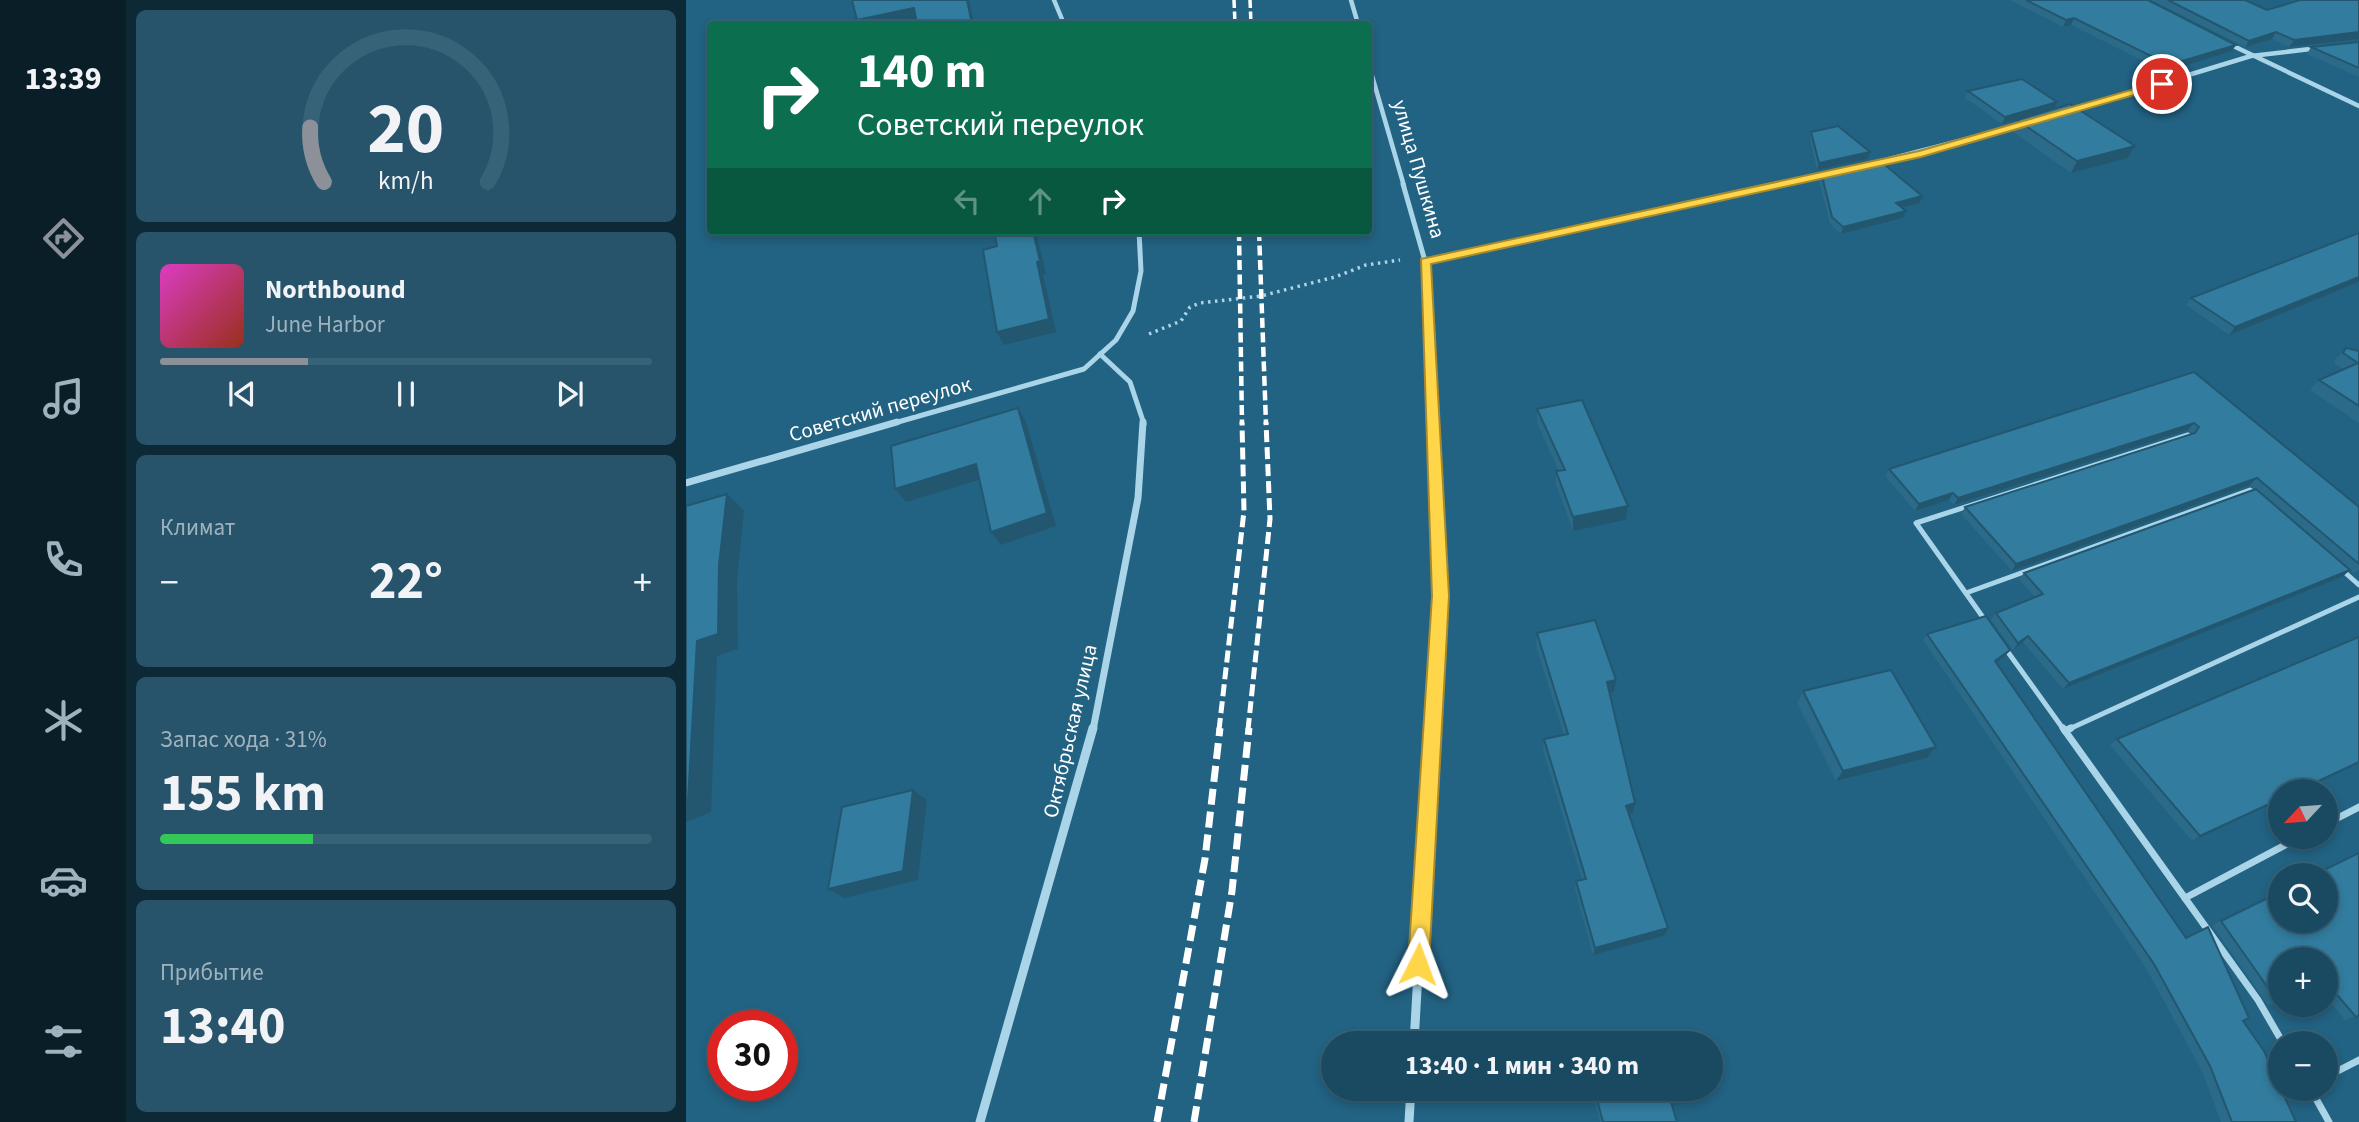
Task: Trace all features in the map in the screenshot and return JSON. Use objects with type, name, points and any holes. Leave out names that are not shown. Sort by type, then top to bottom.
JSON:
[{"type":"street","points":[[1054,0],[1063,21]]},
{"type":"street","points":[[1351,0],[1357,21]]},
{"type":"street","points":[[2215,37],[2359,106]]},
{"type":"street","points":[[2068,111],[2252,56],[2330,47]]},
{"type":"street","name":"улица Пушкина","points":[[1372,76],[1425,261],[1440,596],[1415,1031]]},
{"type":"street","points":[[1866,165],[1921,153],[2028,123]]},
{"type":"street","points":[[1425,261],[1839,171]]},
{"type":"street","points":[[1100,354],[1121,335],[1138,301],[1144,263],[1140,235]]},
{"type":"street","name":"Советский переулок","points":[[686,484],[1084,369],[1100,354]]},
{"type":"street","name":"Октябрьская улица","points":[[980,1122],[1091,739],[1138,498],[1144,424],[1130,382],[1100,354]]},
{"type":"street","points":[[1409,1122],[1410,1101]]},
{"type":"lane","points":[[1989,625],[1916,523],[2188,435]]},
{"type":"lane","points":[[1966,593],[2250,490],[2260,499]]},
{"type":"lane","points":[[2339,568],[2359,585]]},
{"type":"lane","points":[[2065,731],[2359,597]]},
{"type":"lane","points":[[2004,646],[2258,1000],[2276,1031]]},
{"type":"lane","points":[[2338,818],[2359,807]]},
{"type":"lane","points":[[2185,898],[2277,849]]},
{"type":"lane","points":[[2338,1071],[2359,1060]]},
{"type":"lane","points":[[2317,1101],[2329,1122]]},
{"type":"path","points":[[1114,341],[1154,333],[1181,321],[1190,307],[1200,303],[1288,290],[1366,265],[1393,260],[1425,261]]},
{"type":"building","points":[[852,0],[967,0],[971,21],[916,21],[914,8],[857,20]]},
{"type":"building","points":[[2026,0],[2148,0],[2236,45],[2169,65],[2074,18],[2066,20]]},
{"type":"building","points":[[2168,0],[2245,0],[2267,10],[2300,0],[2359,0],[2359,32],[2294,40],[2276,32],[2249,41]]},
{"type":"building","points":[[2359,42],[2359,68],[2311,47]]},
{"type":"building","points":[[2022,79],[2057,102],[2005,117],[1968,91]]},
{"type":"building","points":[[2070,104],[2135,146],[2077,161],[2017,120]]},
{"type":"building","points":[[1838,126],[1870,152],[1819,163],[1811,132]]},
{"type":"building","points":[[1879,160],[1922,196],[1896,203],[1906,211],[1843,227],[1832,217],[1821,172]]},
{"type":"building","points":[[2359,233],[2359,277],[2235,327],[2191,298]]},
{"type":"building","points":[[995,235],[1034,235],[1049,319],[997,332],[983,250],[997,246]]},
{"type":"building","points":[[2346,348],[2359,351],[2359,406],[2319,380],[2358,363],[2343,353]]},
{"type":"building","points":[[2194,372],[2359,507],[2359,564],[2257,478],[2016,564],[1965,507],[2195,433],[2199,427],[2194,423],[1958,498],[1953,493],[1919,504],[1889,469]]},
{"type":"building","points":[[1582,400],[1628,506],[1573,517],[1556,471],[1565,470],[1537,409]]},
{"type":"building","points":[[1018,408],[1047,513],[991,532],[976,464],[895,489],[891,446]]},
{"type":"building","points":[[2256,489],[2350,570],[2069,683],[2028,636],[2018,643],[1996,613],[2043,594],[2024,573]]},
{"type":"building","points":[[727,494],[719,565],[718,634],[697,641],[686,801],[686,506]]},
{"type":"building","points":[[1986,616],[2010,650],[1995,661],[2186,938],[2208,927],[2249,1018],[2243,1021],[2268,1060],[2268,1101],[2287,1101],[2296,1122],[2232,1122],[2210,1066],[2154,964],[1927,634]]},
{"type":"building","points":[[1595,620],[1616,680],[1607,682],[1635,803],[1626,806],[1668,928],[1595,948],[1576,881],[1586,879],[1544,739],[1568,734],[1537,633]]},
{"type":"building","points":[[2359,637],[2359,762],[2323,779],[2268,779],[2268,805],[2200,836],[2117,739]]},
{"type":"building","points":[[1891,670],[1936,747],[1843,771],[1803,691]]},
{"type":"building","points":[[913,790],[903,871],[828,889],[842,807]]},
{"type":"building","points":[[2359,853],[2359,1015],[2356,1017],[2338,996],[2338,947],[2268,947],[2268,988],[2221,921],[2268,898],[2268,933],[2338,933],[2338,863]]},
{"type":"building","points":[[1597,1101],[1671,1101],[1677,1122],[1603,1122]]},
{"type":"railway","points":[[1234,0],[1235,21]]},
{"type":"railway","points":[[1250,0],[1251,21]]},
{"type":"railway","points":[[1239,235],[1242,424]]},
{"type":"railway","points":[[1259,235],[1266,424]]},
{"type":"railway","points":[[1219,730],[1244,511],[1242,422]]},
{"type":"railway","points":[[1248,730],[1270,519],[1266,422]]},
{"type":"railway","points":[[1157,1122],[1205,859],[1220,728]]},
{"type":"railway","points":[[1194,1122],[1232,891],[1249,728]]},
{"type":"route","points":[[1418,964],[1440,596],[1425,261],[1921,153],[2162,84]]}]
